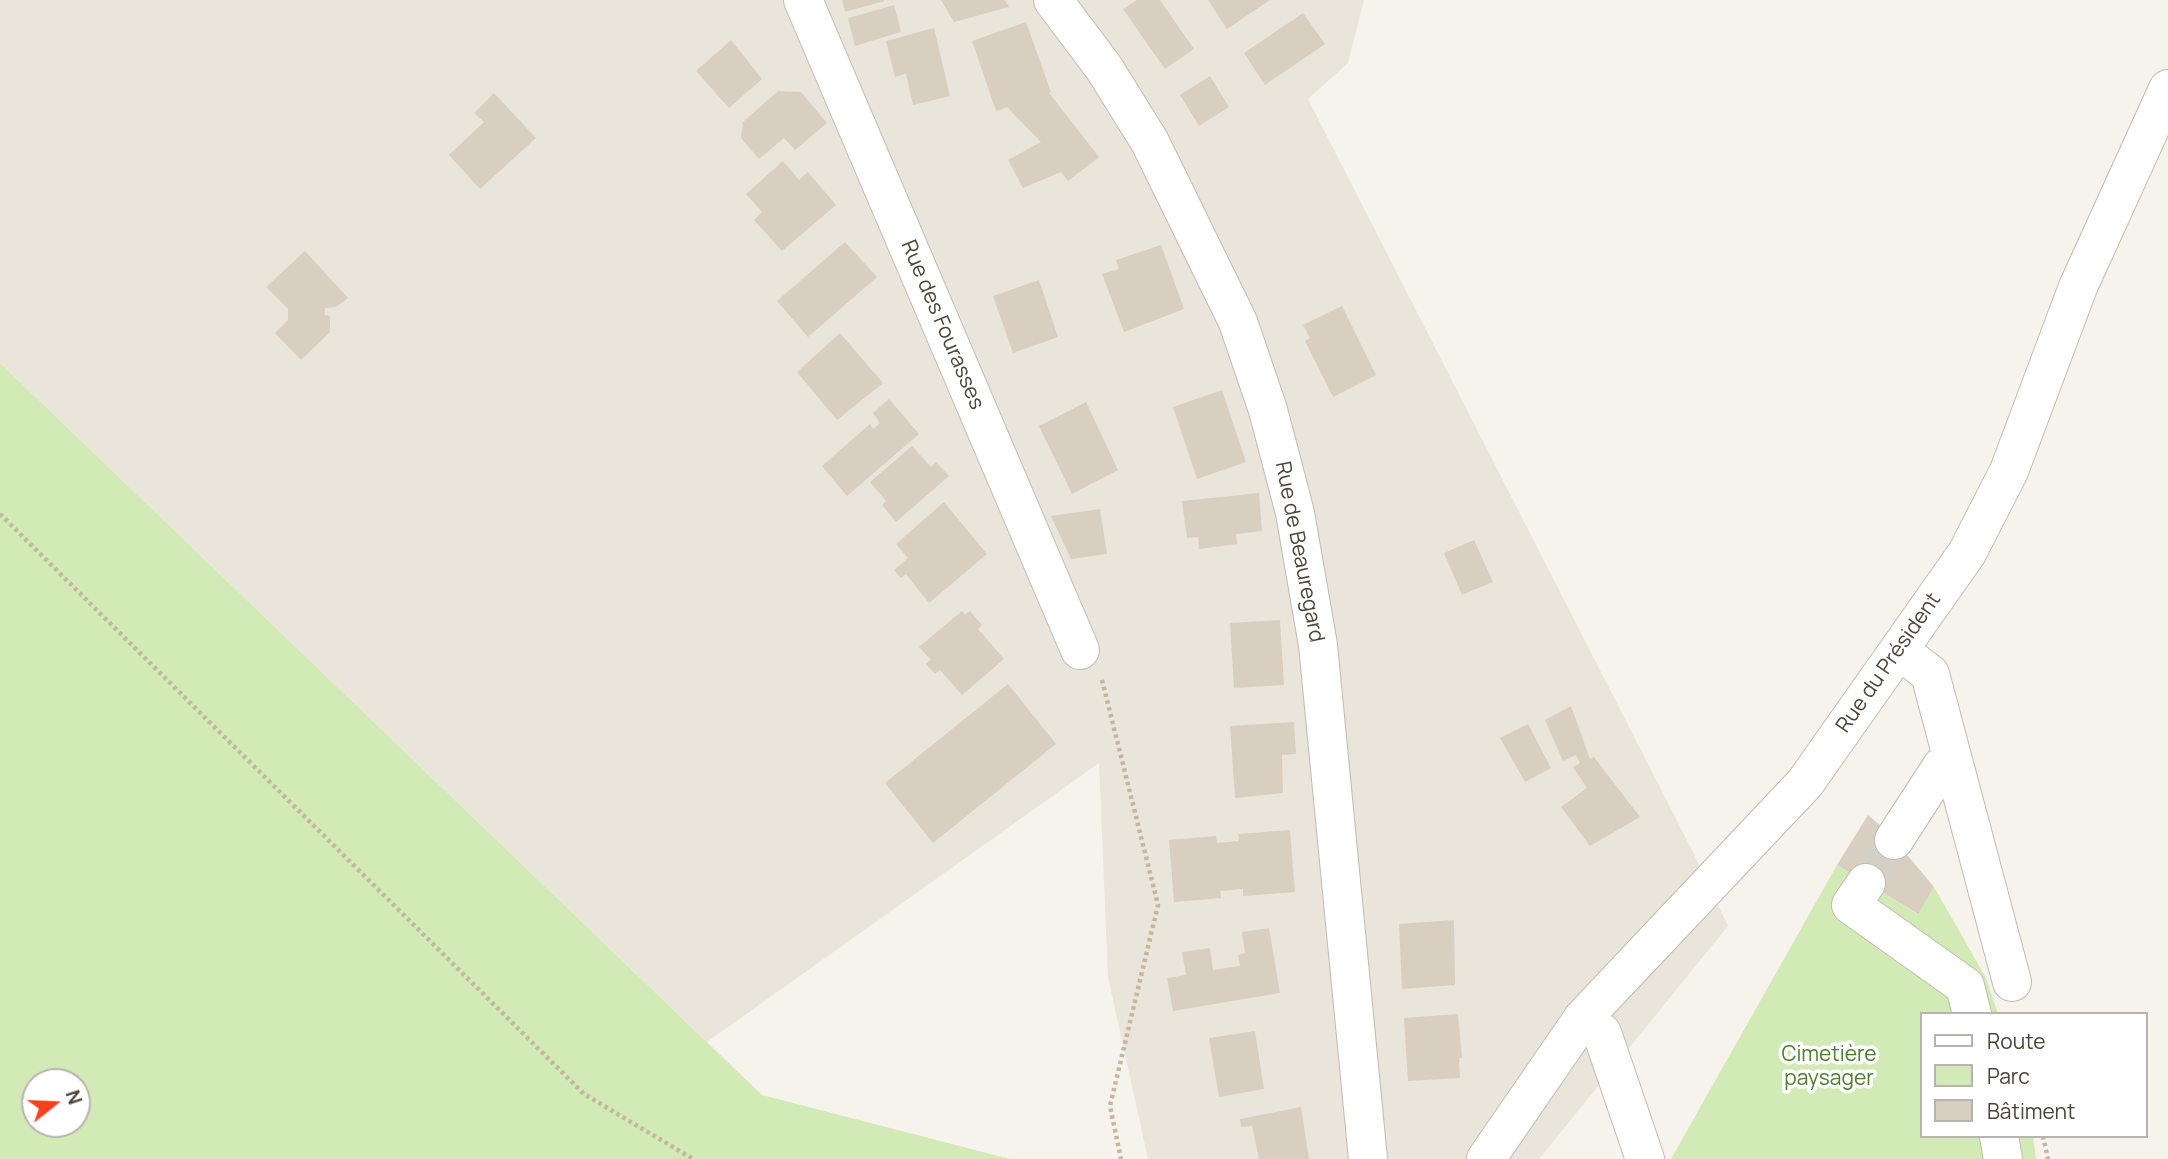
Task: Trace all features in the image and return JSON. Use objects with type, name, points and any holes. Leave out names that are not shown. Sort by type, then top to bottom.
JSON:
[{"type":"street","name":"Rue des Fourasses","points":[[803,0],[1080,650]]},
{"type":"street","name":"Rue de Beauregard","points":[[1053,0],[1104,68],[1150,142],[1238,322],[1268,410],[1295,513],[1318,645],[1368,1159]]},
{"type":"street","name":"Rue du Président","points":[[1486,1159],[1583,1018],[1805,783],[1967,553],[2009,471],[2078,287],[2168,89]]},
{"type":"street","points":[[1899,650],[1930,674],[2012,982]]},
{"type":"street","points":[[1894,840],[1942,766],[1954,763]]},
{"type":"street","points":[[1866,883],[1852,905],[1965,986],[1972,1012]]},
{"type":"street","points":[[1583,1018],[1602,1033],[1645,1159]]},
{"type":"street","points":[[1999,1138],[2003,1159]]},
{"type":"path","points":[[0,514],[584,1094],[693,1159]]},
{"type":"path","points":[[1080,650],[1102,680],[1158,905],[1110,1106],[1121,1159]]},
{"type":"path","points":[[2043,1138],[2048,1159]]},
{"type":"shaded area","points":[[0,0],[1364,0],[1348,63],[1308,99],[1694,854],[1728,926],[1539,1159],[1148,1159],[1108,977],[1099,763],[707,1042],[0,363]]},
{"type":"green space","points":[[0,363],[762,1095],[1010,1159],[0,1159]]},
{"type":"green space","name":"Cimetière paysager","points":[[1837,865],[1917,914],[1934,887],[1986,978],[1997,1012],[1920,1012],[1920,1138],[2033,1138],[2036,1159],[1671,1159]]},
{"type":"building","points":[[842,0],[884,0],[884,1],[845,12]]},
{"type":"building","points":[[941,0],[1005,0],[1009,7],[954,22]]},
{"type":"building","points":[[1137,0],[1160,0],[1194,49],[1165,69],[1123,9]]},
{"type":"building","points":[[1208,0],[1270,0],[1227,29]]},
{"type":"building","points":[[894,5],[901,32],[855,46],[848,18]]},
{"type":"building","points":[[1303,13],[1325,44],[1265,85],[1244,53]]},
{"type":"building","points":[[1026,22],[1051,92],[1049,93],[1099,157],[1068,181],[1061,172],[1023,188],[1008,160],[1041,142],[1007,107],[996,111],[972,41]]},
{"type":"building","points":[[934,28],[950,96],[913,105],[906,74],[895,77],[886,41]]},
{"type":"building","points":[[731,40],[762,79],[729,108],[696,71]]},
{"type":"building","points":[[1210,76],[1229,107],[1199,126],[1180,95]]},
{"type":"building","points":[[778,91],[801,92],[827,123],[795,150],[784,138],[759,159],[741,138],[743,122]]},
{"type":"building","points":[[494,93],[536,138],[480,189],[449,155],[484,122],[474,113]]},
{"type":"building","points":[[783,161],[799,180],[808,172],[836,205],[782,251],[754,220],[762,212],[746,194]]},
{"type":"building","points":[[845,242],[877,277],[808,337],[777,301]]},
{"type":"building","points":[[1161,245],[1184,309],[1124,332],[1102,274],[1119,269],[1116,260]]},
{"type":"building","points":[[305,251],[348,298],[336,307],[325,308],[325,315],[330,316],[330,332],[301,360],[275,333],[288,320],[288,309],[266,287]]},
{"type":"building","points":[[1039,280],[1058,337],[1013,353],[993,296]]},
{"type":"building","points":[[1342,306],[1376,375],[1333,397],[1305,341],[1310,338],[1303,325]]},
{"type":"building","points":[[840,333],[883,383],[837,420],[797,372]]},
{"type":"building","points":[[1222,390],[1246,462],[1197,479],[1173,407]]},
{"type":"building","points":[[889,399],[919,434],[847,496],[822,466],[870,424],[873,429],[880,423],[873,413]]},
{"type":"building","points":[[1086,402],[1118,470],[1072,494],[1039,426]]},
{"type":"building","points":[[912,446],[931,467],[936,462],[949,476],[896,522],[882,505],[886,501],[870,482]]},
{"type":"building","points":[[1259,493],[1262,531],[1236,534],[1237,544],[1199,549],[1198,537],[1187,538],[1182,501]]},
{"type":"building","points":[[944,502],[987,554],[929,603],[906,574],[901,578],[894,570],[908,558],[896,544]]},
{"type":"building","points":[[1100,509],[1107,554],[1071,559],[1051,516]]},
{"type":"building","points":[[1474,540],[1493,582],[1462,595],[1444,553]]},
{"type":"building","points":[[962,611],[965,615],[970,611],[982,625],[978,629],[1004,659],[962,695],[940,670],[935,674],[926,664],[931,660],[919,647]]},
{"type":"building","points":[[1280,620],[1284,685],[1234,688],[1230,623]]},
{"type":"building","points":[[1008,684],[1056,744],[933,843],[885,783]]},
{"type":"building","points":[[1571,706],[1590,759],[1594,757],[1640,817],[1590,846],[1561,807],[1587,788],[1573,767],[1580,763],[1576,755],[1563,761],[1545,720]]},
{"type":"building","points":[[1294,722],[1296,754],[1282,755],[1283,793],[1235,798],[1230,726]]},
{"type":"building","points":[[1528,724],[1551,768],[1525,782],[1500,738]]},
{"type":"building","points":[[1868,815],[1888,832],[1934,887],[1918,914],[1837,865]]},
{"type":"building","points":[[1290,830],[1295,892],[1243,896],[1243,889],[1220,891],[1221,898],[1174,902],[1169,840],[1216,836],[1217,843],[1239,841],[1238,834]]},
{"type":"building","points":[[1454,920],[1455,985],[1402,989],[1399,924]]},
{"type":"building","points":[[1269,928],[1280,993],[1173,1011],[1167,978],[1186,975],[1182,952],[1210,948],[1213,970],[1240,966],[1238,955],[1245,953],[1242,932]]},
{"type":"building","points":[[1458,1014],[1462,1058],[1459,1058],[1460,1078],[1408,1081],[1404,1018]]},
{"type":"building","points":[[1255,1031],[1264,1089],[1219,1097],[1209,1038]]},
{"type":"building","points":[[1301,1107],[1309,1159],[1259,1159],[1252,1126],[1241,1127],[1240,1119]]},
{"type":"tunnel","points":[[1866,883],[1894,840]]}]
